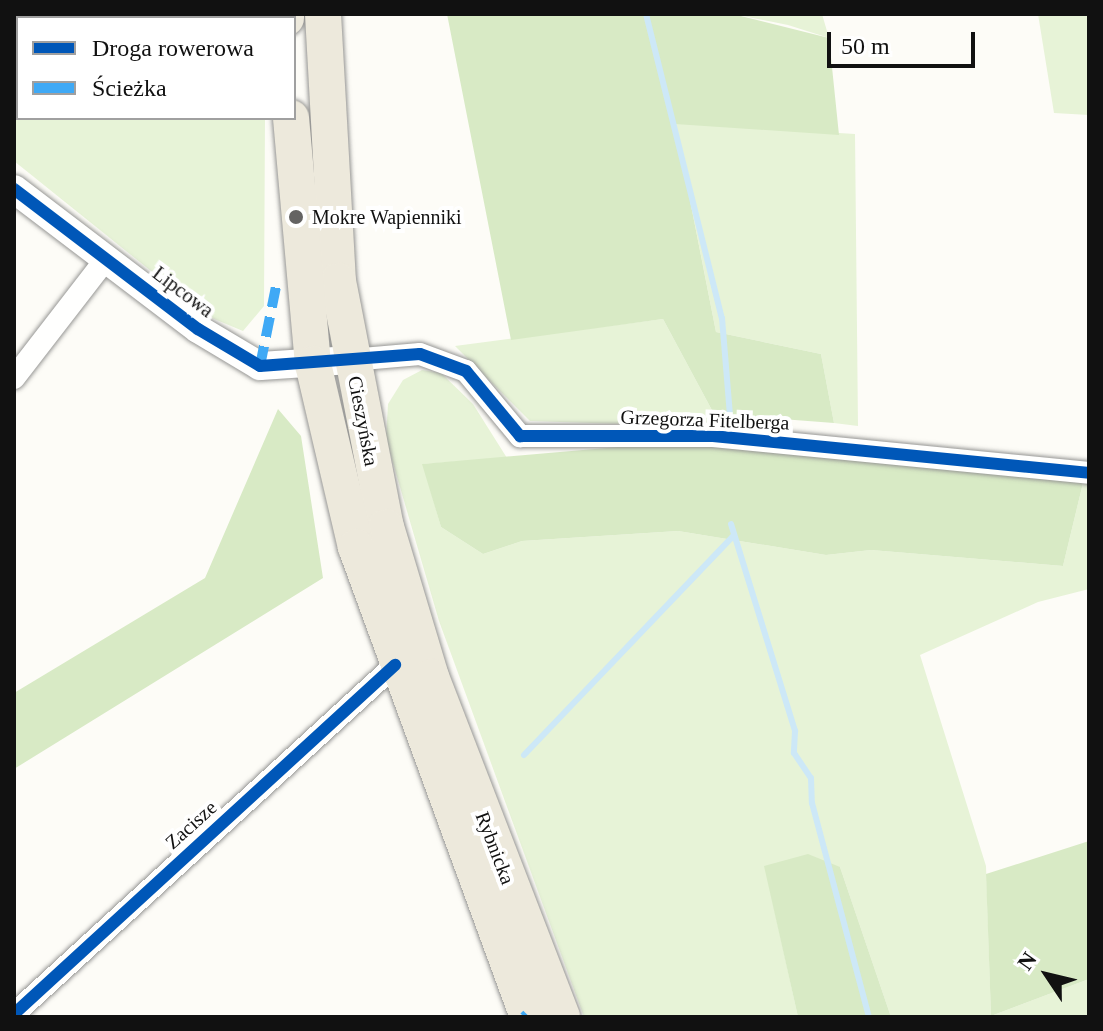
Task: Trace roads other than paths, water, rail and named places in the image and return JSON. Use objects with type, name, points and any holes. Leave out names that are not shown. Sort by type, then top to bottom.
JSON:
[{"type":"main road","name":"Cieszyńska","points":[[323,14],[338,281],[351,360],[397,574],[409,675]]},
{"type":"main road","name":"Cieszyńska","points":[[291,120],[313,364],[356,547],[409,675]]},
{"type":"main road","name":"Rybnicka","points":[[409,675],[535,1016]]},
{"type":"street","name":"Lipcowa","points":[[14,189],[106,259],[260,366],[351,360]]},
{"type":"street","points":[[14,378],[106,259]]},
{"type":"street","name":"Grzegorza Fitelberga","points":[[351,360],[420,354],[466,371],[520,436],[713,436],[1089,473]]},
{"type":"street","name":"Zacisze","points":[[14,1014],[409,675]]},
{"type":"waterway","points":[[646,14],[722,318],[730,415]]},
{"type":"waterway","points":[[731,524],[795,731],[794,753],[811,778],[812,803],[869,1017]]},
{"type":"waterway","points":[[524,755],[733,536]]},
{"type":"place","name":"Mokre Wapienniki","points":[[296,217]]}]
